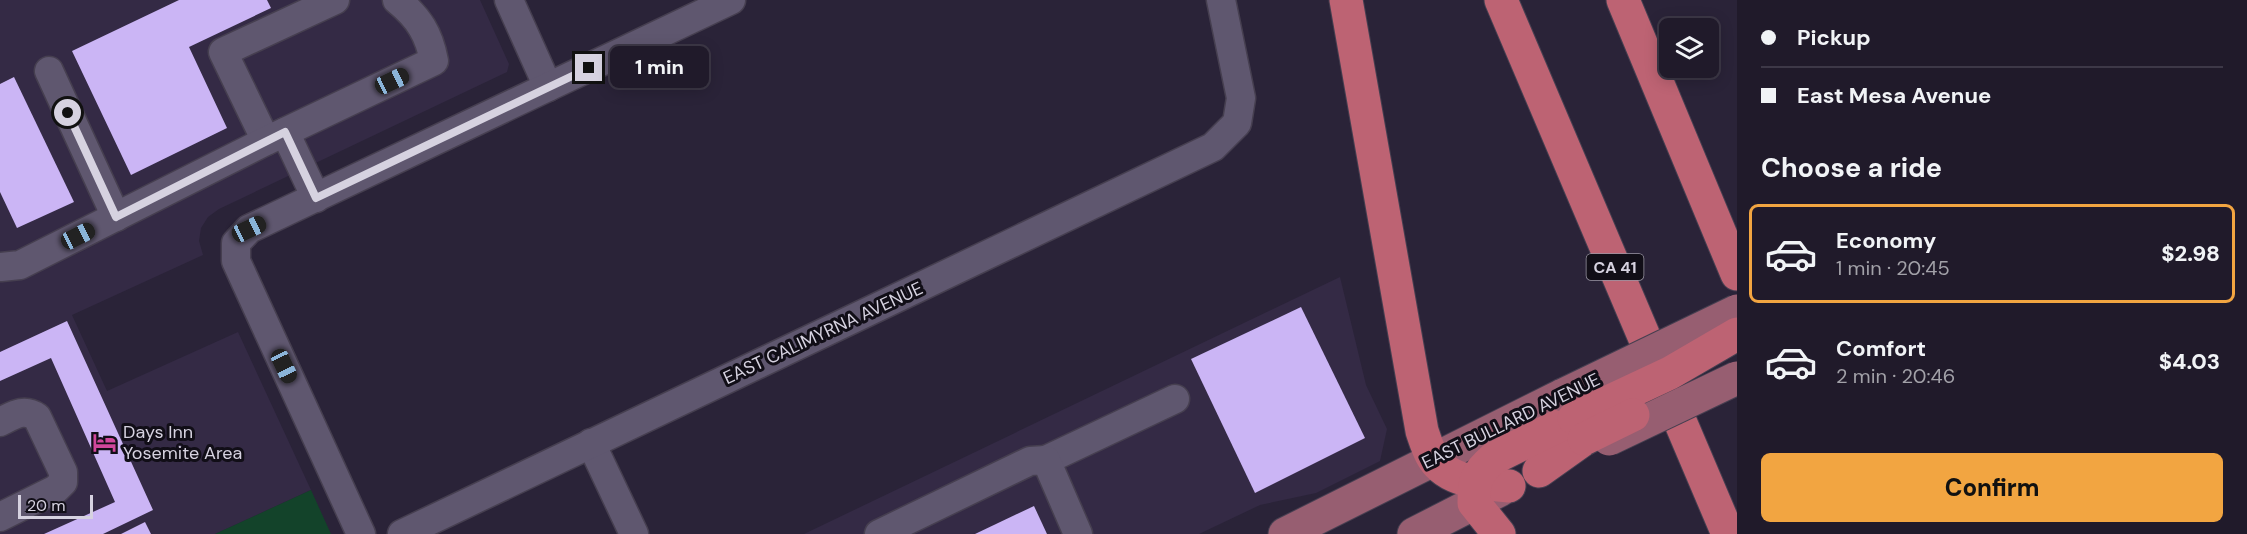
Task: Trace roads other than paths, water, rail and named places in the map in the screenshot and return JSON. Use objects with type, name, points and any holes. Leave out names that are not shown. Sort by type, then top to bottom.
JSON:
[{"type":"highway","points":[[1346,0],[1422,431],[1434,459],[1474,492],[1499,534]]},
{"type":"highway","name":"CA 41","points":[[1501,0],[1728,534]]},
{"type":"highway","points":[[1623,0],[1737,274]]},
{"type":"highway","points":[[1539,471],[1577,425],[1737,334]]},
{"type":"highway","points":[[1474,492],[1483,468],[1494,458],[1577,425],[1680,392],[1737,357]]},
{"type":"main road","name":"EAST BULLARD AVENUE","points":[[1577,425],[1737,310]]},
{"type":"main road","name":"EAST BULLARD AVENUE","points":[[1285,534],[1434,459],[1577,425],[1737,378]]},
{"type":"main road","points":[[1414,534],[1474,492],[1509,486],[1539,471]]},
{"type":"street","points":[[316,198],[223,52],[335,0]]},
{"type":"street","points":[[0,266],[20,265],[276,136],[434,61],[430,41],[414,14],[397,0]]},
{"type":"street","points":[[509,0],[548,87]]},
{"type":"street","points":[[361,534],[236,261],[236,243],[249,229],[731,0]]},
{"type":"street","name":"EAST CALIMYRNA AVENUE","points":[[402,534],[1213,147],[1237,123],[1241,98],[1221,0]]},
{"type":"street","points":[[49,71],[116,217]]},
{"type":"street","points":[[879,534],[1030,461],[1046,460],[1175,399]]},
{"type":"street","points":[[0,422],[21,412],[30,412],[37,417],[63,472],[63,482],[56,489],[2,511]]},
{"type":"street","points":[[591,443],[634,534]]},
{"type":"street","points":[[1046,460],[1078,534]]},
{"type":"place","name":"Days Inn Yosemite Area","points":[[105,442]]}]
